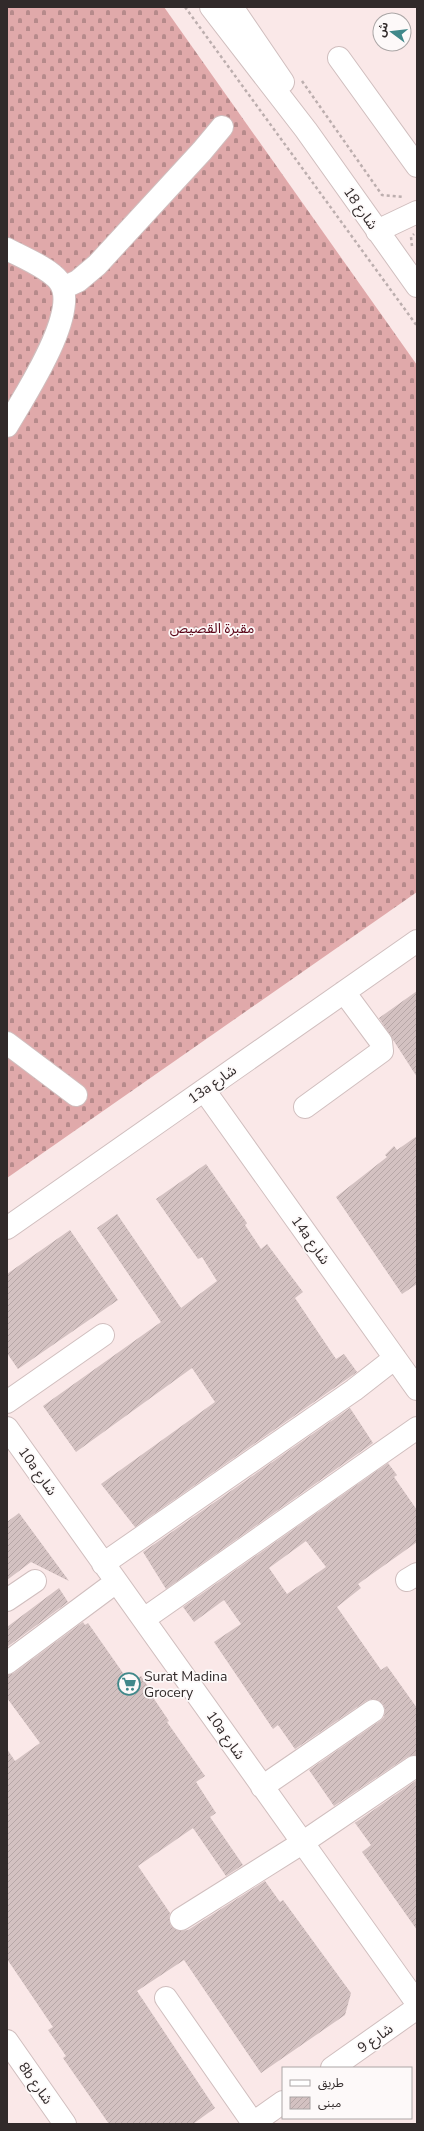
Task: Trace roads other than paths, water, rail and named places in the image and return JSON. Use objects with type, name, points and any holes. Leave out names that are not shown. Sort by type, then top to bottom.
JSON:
[{"type":"street","name":"شارع 18","points":[[211,7],[306,130],[417,286]]},
{"type":"street","name":"شارع 18","points":[[234,8],[283,82],[306,130]]},
{"type":"street","points":[[339,58],[417,166]]},
{"type":"street","points":[[63,288],[78,281],[97,265],[202,151],[222,126]]},
{"type":"street","points":[[382,237],[413,205]]},
{"type":"street","points":[[382,237],[417,218]]},
{"type":"street","points":[[7,249],[53,275],[60,282],[63,288],[65,303],[59,329],[53,343],[7,426]]},
{"type":"street","name":"13a شارع","points":[[7,1228],[417,940]]},
{"type":"street","points":[[305,1107],[382,1051],[381,1042],[344,992]]},
{"type":"street","points":[[7,1043],[76,1094]]},
{"type":"street","name":"14a شارع","points":[[204,1090],[417,1389]]},
{"type":"street","points":[[7,1402],[103,1335]]},
{"type":"street","points":[[103,1564],[354,1390],[395,1358]]},
{"type":"street","points":[[144,1619],[417,1428]]},
{"type":"street","name":"10a شارع","points":[[8,1432],[144,1619],[417,2003]]},
{"type":"street","points":[[7,1600],[35,1581]]},
{"type":"street","points":[[7,1663],[116,1582]]},
{"type":"street","points":[[262,1787],[373,1711]]},
{"type":"street","points":[[181,1919],[302,1843],[414,1767]]},
{"type":"street","points":[[166,1998],[253,2124],[282,2103]]},
{"type":"street","name":"شارع 9","points":[[333,2067],[417,2008]]},
{"type":"street","name":"8b شارع","points":[[7,2041],[64,2124]]},
{"type":"place","name":"Surat Madina Grocery","points":[[129,1684]]},
{"type":"park label","name":"مقبرة القصيص","points":[[212,628]]}]
